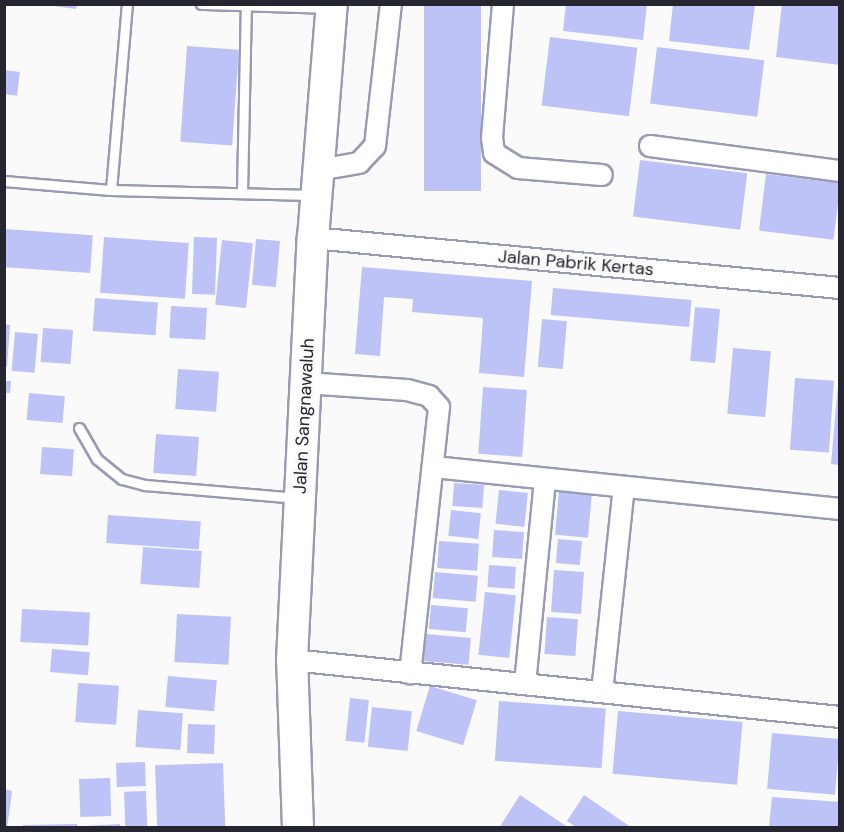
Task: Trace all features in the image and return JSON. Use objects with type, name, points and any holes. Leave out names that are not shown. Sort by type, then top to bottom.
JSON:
[{"type":"main road","name":"Jalan Sangnawaluh","points":[[298,828],[292,660],[313,238],[332,6]]},
{"type":"street","points":[[318,182],[359,163],[375,146],[391,4]]},
{"type":"street","points":[[503,4],[492,138],[494,153],[518,168],[602,175]]},
{"type":"street","points":[[650,146],[840,171]]},
{"type":"street","name":"Jalan Pabrik Kertas","points":[[313,238],[840,288]]},
{"type":"street","points":[[305,383],[407,390],[429,396],[439,407],[435,467],[410,673]]},
{"type":"street","points":[[435,467],[840,509]]},
{"type":"street","points":[[525,684],[545,479]]},
{"type":"street","points":[[602,692],[624,487]]},
{"type":"street","points":[[292,660],[840,717]]},
{"type":"lane","points":[[111,190],[127,4]]},
{"type":"lane","points":[[201,4],[246,8],[332,6]]},
{"type":"lane","points":[[242,192],[246,8]]},
{"type":"lane","points":[[4,181],[111,190],[242,192],[318,182]]},
{"type":"lane","points":[[79,428],[97,459],[122,479],[145,485],[300,498]]},
{"type":"building","points":[[39,4],[77,4],[76,9]]},
{"type":"building","points":[[424,4],[481,4],[481,191],[424,191]]},
{"type":"building","points":[[566,4],[647,4],[643,40],[563,31]]},
{"type":"building","points":[[673,4],[755,4],[749,50],[669,41]]},
{"type":"building","points":[[782,4],[840,4],[840,65],[776,57]]},
{"type":"building","points":[[550,37],[637,48],[629,116],[542,105]]},
{"type":"building","points":[[187,46],[239,50],[232,145],[180,142]]},
{"type":"building","points":[[657,47],[764,60],[757,117],[650,104]]},
{"type":"building","points":[[4,70],[20,72],[17,96],[4,94]]},
{"type":"building","points":[[640,160],[747,173],[740,230],[633,217]]},
{"type":"building","points":[[766,174],[840,183],[833,240],[759,231]]},
{"type":"building","points":[[5,229],[93,235],[90,273],[4,267]]},
{"type":"building","points":[[104,237],[189,243],[185,299],[100,293]]},
{"type":"building","points":[[194,237],[217,238],[215,295],[192,294]]},
{"type":"building","points":[[256,239],[280,241],[276,287],[252,285]]},
{"type":"building","points":[[222,240],[253,243],[246,308],[215,305]]},
{"type":"building","points":[[362,267],[532,281],[524,377],[479,373],[483,318],[412,312],[413,299],[384,297],[380,356],[355,354]]},
{"type":"building","points":[[553,288],[691,300],[689,327],[551,315]]},
{"type":"building","points":[[95,298],[158,302],[156,335],[93,331]]},
{"type":"building","points":[[171,306],[207,308],[205,340],[169,338]]},
{"type":"building","points":[[695,307],[720,309],[715,363],[690,361]]},
{"type":"building","points":[[542,319],[567,321],[563,369],[538,367]]},
{"type":"building","points":[[4,324],[10,325],[7,367],[4,366]]},
{"type":"building","points":[[43,328],[73,330],[71,364],[41,362]]},
{"type":"building","points":[[15,332],[38,334],[35,373],[12,371]]},
{"type":"building","points":[[733,348],[771,351],[765,417],[727,414]]},
{"type":"building","points":[[178,369],[219,372],[216,412],[175,409]]},
{"type":"building","points":[[795,378],[834,381],[829,453],[790,450]]},
{"type":"building","points":[[5,381],[11,381],[10,393],[5,393]]},
{"type":"building","points":[[838,385],[840,385],[840,465],[831,464]]},
{"type":"building","points":[[483,387],[527,390],[522,457],[478,454]]},
{"type":"building","points":[[29,393],[65,396],[63,423],[27,420]]},
{"type":"building","points":[[156,434],[199,437],[196,476],[153,473]]},
{"type":"building","points":[[42,447],[74,449],[72,476],[40,474]]},
{"type":"building","points":[[454,483],[484,485],[482,508],[452,506]]},
{"type":"building","points":[[499,490],[528,493],[524,527],[495,524]]},
{"type":"building","points":[[559,490],[592,493],[588,538],[555,535]]},
{"type":"building","points":[[451,510],[481,513],[478,539],[448,536]]},
{"type":"building","points":[[108,515],[201,521],[199,549],[106,543]]},
{"type":"building","points":[[494,530],[524,532],[522,559],[492,557]]},
{"type":"building","points":[[558,539],[582,541],[580,565],[556,563]]},
{"type":"building","points":[[439,541],[479,544],[477,571],[437,568]]},
{"type":"building","points":[[143,547],[202,551],[199,588],[140,584]]},
{"type":"building","points":[[489,565],[516,567],[514,589],[487,587]]},
{"type":"building","points":[[554,570],[584,572],[581,614],[551,612]]},
{"type":"building","points":[[435,572],[478,576],[476,602],[433,598]]},
{"type":"building","points":[[485,592],[516,595],[509,658],[478,655]]},
{"type":"building","points":[[431,605],[468,608],[466,632],[429,629]]},
{"type":"building","points":[[22,609],[90,613],[88,646],[20,642]]},
{"type":"building","points":[[177,614],[231,617],[228,665],[174,662]]},
{"type":"building","points":[[547,617],[578,619],[575,656],[544,654]]},
{"type":"building","points":[[426,634],[471,638],[468,665],[424,661]]},
{"type":"building","points":[[52,649],[90,652],[88,675],[50,672]]},
{"type":"building","points":[[168,676],[217,680],[214,711],[165,707]]},
{"type":"building","points":[[78,683],[119,686],[116,725],[75,722]]},
{"type":"building","points":[[430,686],[477,700],[463,745],[416,731]]},
{"type":"building","points":[[350,698],[369,700],[364,743],[346,741]]},
{"type":"building","points":[[499,701],[606,708],[602,768],[495,761]]},
{"type":"building","points":[[372,707],[412,711],[408,751],[368,747]]},
{"type":"building","points":[[138,710],[183,713],[180,750],[135,747]]},
{"type":"building","points":[[618,711],[743,722],[737,785],[613,774]]},
{"type":"building","points":[[188,724],[215,725],[214,754],[187,753]]},
{"type":"building","points":[[772,733],[840,739],[835,795],[767,789]]},
{"type":"building","points":[[145,762],[146,786],[117,787],[116,763]]},
{"type":"building","points":[[223,763],[225,828],[157,828],[155,765]]},
{"type":"building","points":[[110,778],[111,816],[80,817],[79,779]]},
{"type":"building","points":[[4,789],[12,791],[7,828],[4,828]]},
{"type":"building","points":[[146,791],[147,828],[125,828],[124,792]]},
{"type":"building","points":[[520,795],[569,828],[499,828]]},
{"type":"building","points":[[584,795],[632,828],[577,828],[567,821]]},
{"type":"building","points":[[772,797],[840,802],[840,828],[769,828]]},
{"type":"building","points":[[77,824],[77,828],[23,828],[23,825]]},
{"type":"building","points":[[120,824],[120,828],[83,828],[83,826]]}]
